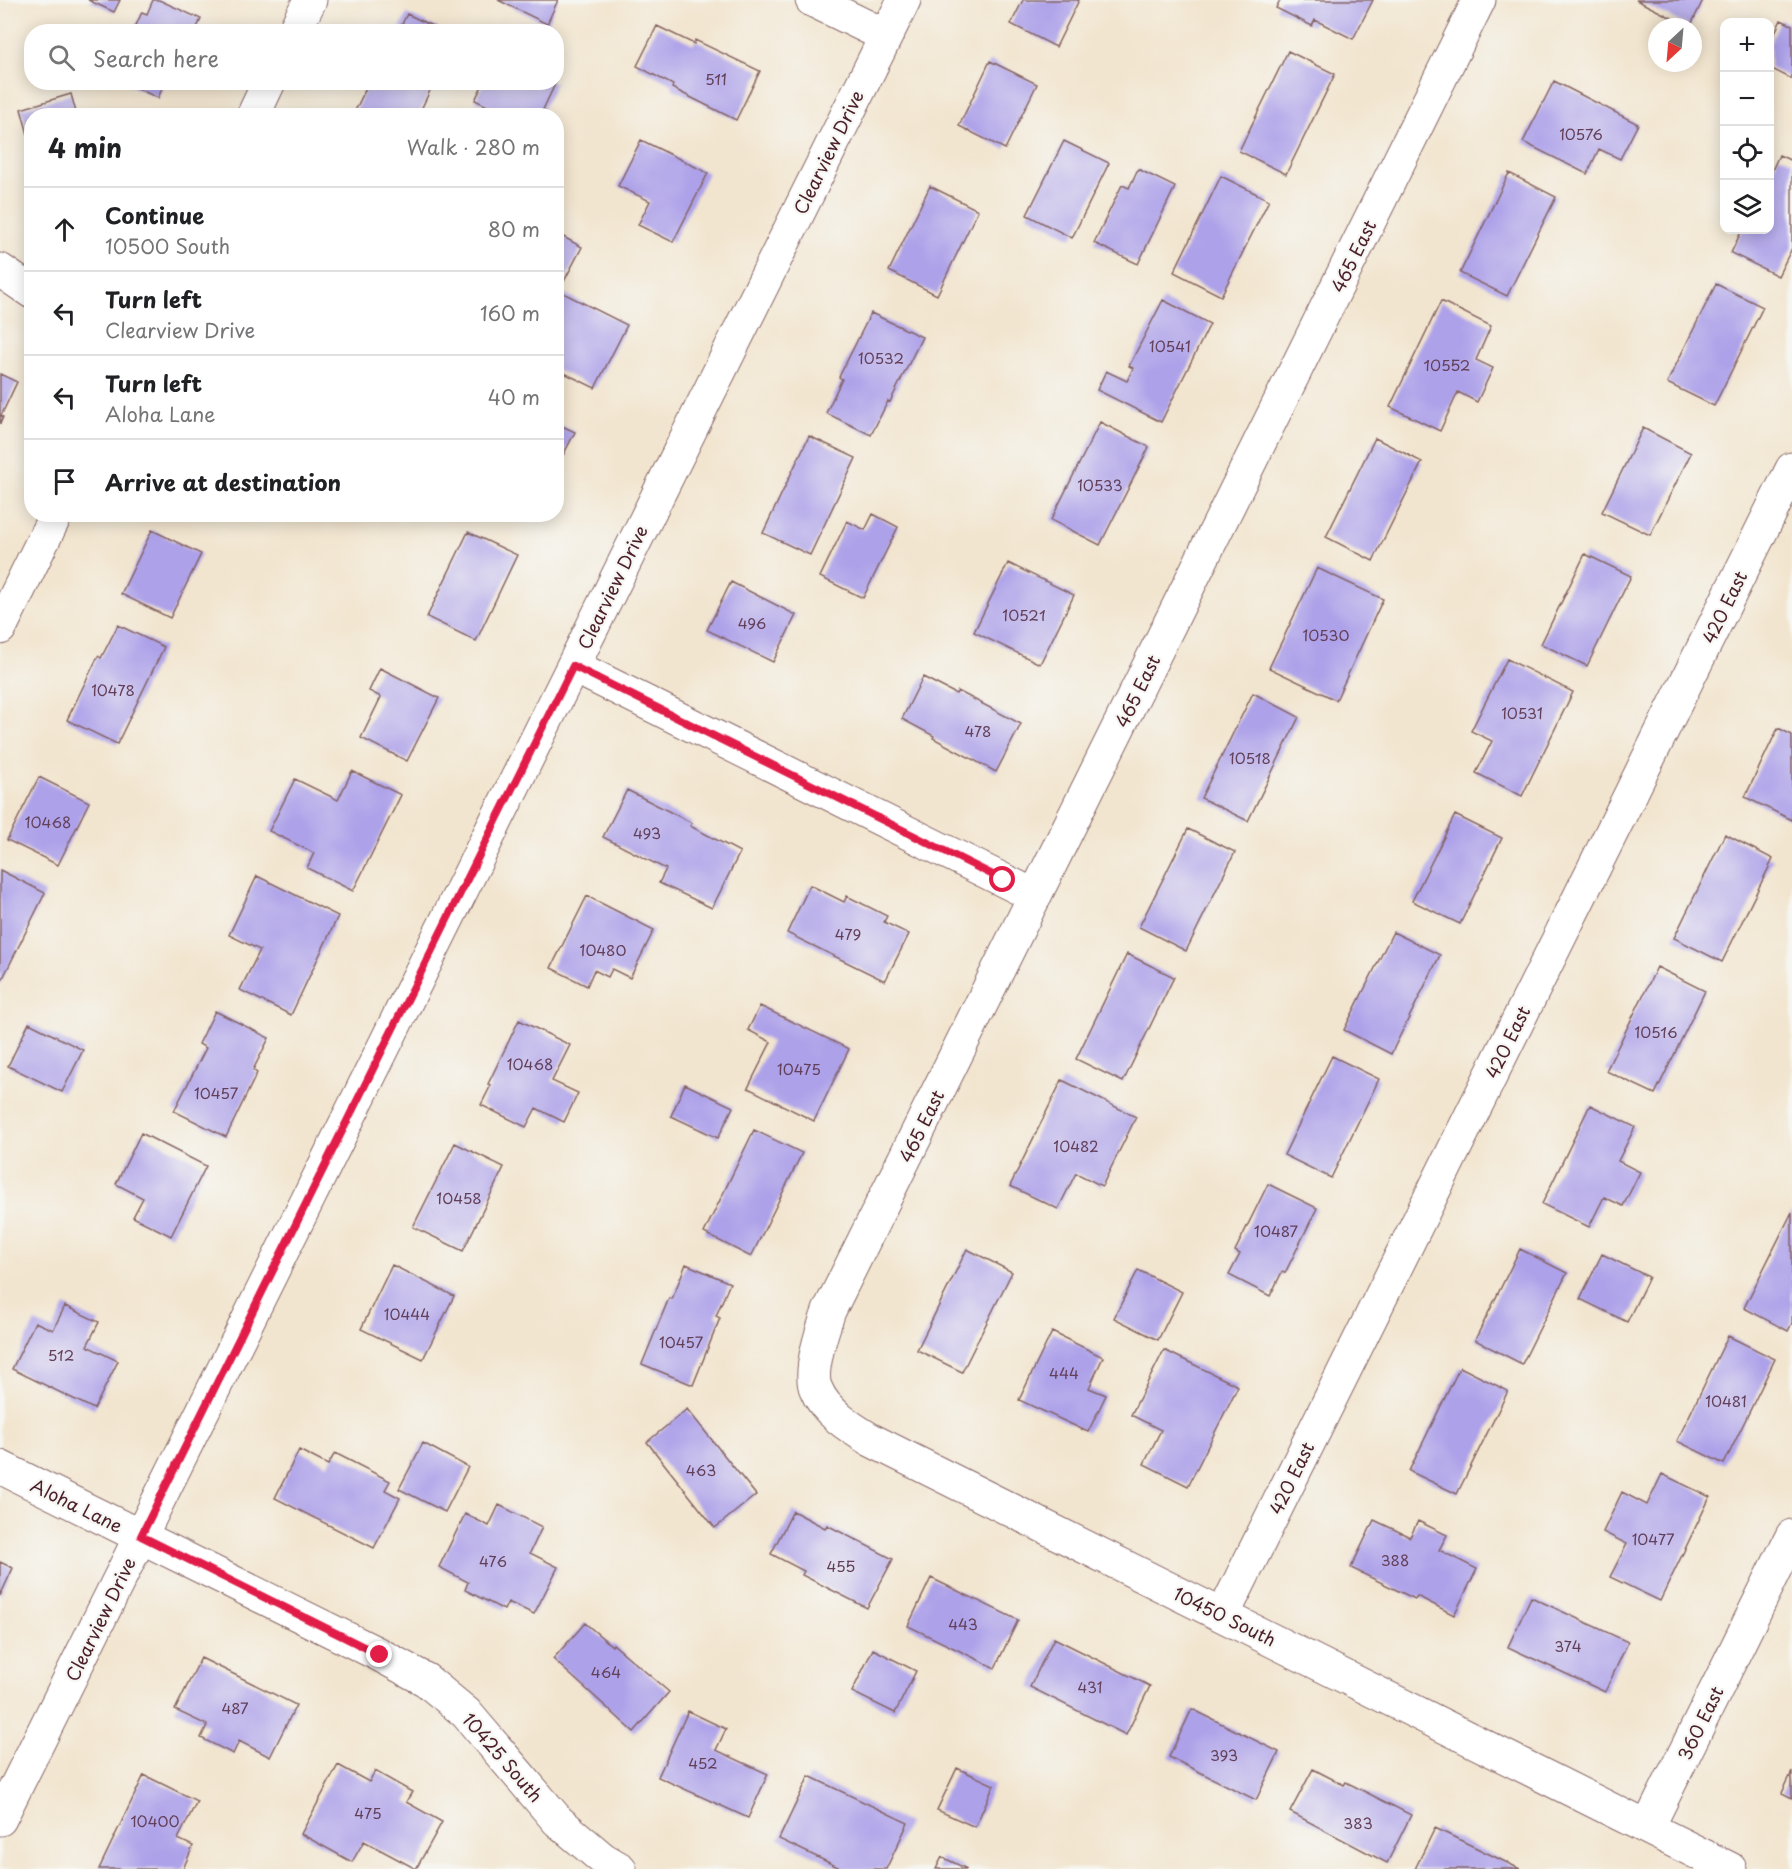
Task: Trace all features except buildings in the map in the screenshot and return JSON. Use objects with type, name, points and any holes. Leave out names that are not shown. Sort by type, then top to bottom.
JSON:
[{"type":"street","points":[[298,24],[310,0]]},
{"type":"street","points":[[812,0],[886,36]]},
{"type":"street","name":"Clearview Drive","points":[[0,1819],[904,0]]},
{"type":"street","name":"465 East","points":[[815,1388],[815,1362],[820,1336],[829,1311],[1479,0]]},
{"type":"street","points":[[257,108],[265,90]]},
{"type":"street","points":[[0,270],[24,286]]},
{"type":"street","name":"420 East","points":[[1223,1615],[1792,469]]},
{"type":"street","points":[[0,628],[52,522]]},
{"type":"street","points":[[573,666],[1035,896]]},
{"type":"street","name":"10450 South","points":[[815,1388],[836,1414],[849,1426],[871,1440],[1648,1827]]},
{"type":"street","name":"Aloha Lane","points":[[0,1467],[380,1655]]},
{"type":"street","name":"360 East","points":[[1648,1827],[1792,1536]]},
{"type":"street","name":"10425 South","points":[[380,1655],[426,1680],[466,1713],[558,1821],[603,1859],[620,1869]]},
{"type":"street","points":[[1648,1827],[1730,1869]]},
{"type":"route","points":[[380,1655],[141,1536],[573,666],[1003,880]]}]
